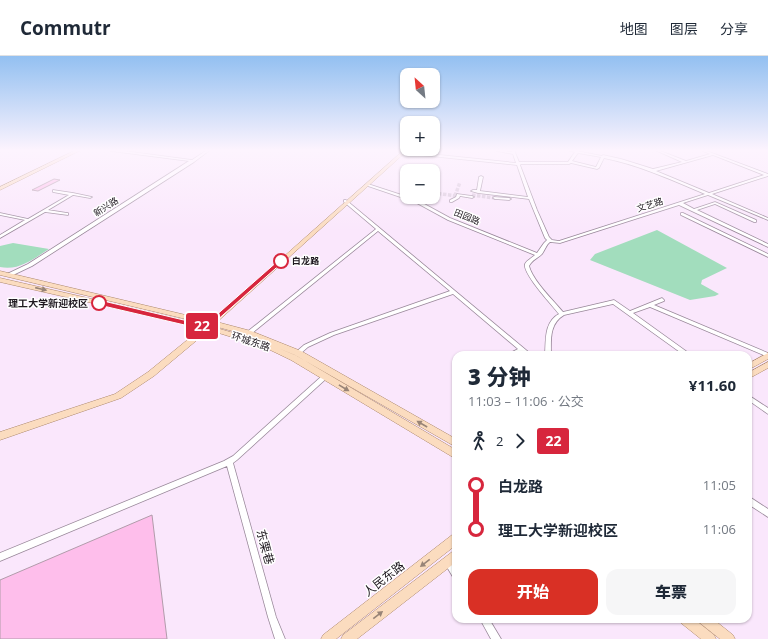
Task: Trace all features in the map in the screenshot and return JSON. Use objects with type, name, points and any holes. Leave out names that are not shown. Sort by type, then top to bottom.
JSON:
[{"type":"main road","points":[[0,187],[19,177]]},
{"type":"main road","points":[[0,187],[20,177]]},
{"type":"main road","points":[[0,187],[21,177]]},
{"type":"main road","points":[[0,436],[118,396],[151,374],[374,177]]},
{"type":"main road","points":[[346,202],[375,177]]},
{"type":"main road","name":"环城东路","points":[[0,273],[207,324],[273,348],[452,452]]},
{"type":"main road","points":[[1,280],[12,276]]},
{"type":"main road","name":"环城东路","points":[[1,280],[249,333],[298,353],[452,441]]},
{"type":"main road","points":[[0,431],[116,392],[147,372],[207,324]]},
{"type":"main road","points":[[752,365],[768,356]]},
{"type":"main road","points":[[752,374],[768,365]]},
{"type":"main road","name":"人民东路","points":[[327,639],[452,542]]},
{"type":"main road","points":[[347,639],[452,559]]},
{"type":"main road","points":[[690,623],[710,639]]},
{"type":"main road","points":[[709,623],[729,639]]},
{"type":"street","name":"新兴路","points":[[12,276],[34,266],[169,177]]},
{"type":"street","points":[[481,177],[475,191],[531,199]]},
{"type":"street","points":[[523,177],[531,199],[550,240],[546,243],[538,255],[528,263],[528,270],[562,314]]},
{"type":"street","points":[[671,177],[768,219]]},
{"type":"street","name":"文艺路","points":[[550,240],[559,242],[761,177]]},
{"type":"street","name":"田园路","points":[[367,185],[416,201],[449,219],[538,255]]},
{"type":"street","points":[[54,191],[90,196]]},
{"type":"street","points":[[0,237],[73,194]]},
{"type":"street","points":[[451,201],[458,197],[458,195],[472,197]]},
{"type":"street","points":[[495,198],[531,199]]},
{"type":"street","points":[[346,202],[522,349],[518,351]]},
{"type":"street","points":[[680,203],[768,246]]},
{"type":"street","points":[[755,221],[715,203],[682,214],[768,256]]},
{"type":"street","points":[[46,210],[67,214]]},
{"type":"street","points":[[0,214],[30,220]]},
{"type":"street","points":[[249,333],[378,229]]},
{"type":"street","points":[[298,353],[306,346],[332,334],[453,292]]},
{"type":"street","points":[[629,313],[662,300]]},
{"type":"street","points":[[548,351],[550,326],[552,321],[562,314],[614,302],[682,351]]},
{"type":"street","points":[[650,305],[756,349],[768,356]]},
{"type":"street","points":[[0,557],[235,458],[325,377]]},
{"type":"street","points":[[752,400],[768,411]]},
{"type":"street","name":"东栗巷","points":[[229,461],[272,617],[280,639]]},
{"type":"street","points":[[752,503],[768,513]]},
{"type":"street","points":[[486,623],[496,639]]},
{"type":"green space","points":[[657,230],[727,268],[702,280],[701,284],[719,294],[690,300],[590,260],[595,254]]},
{"type":"green space","points":[[13,243],[49,249],[20,266],[7,268],[0,267],[0,246]]},
{"type":"building","points":[[54,179],[60,180],[38,191],[32,190]]},
{"type":"building","points":[[152,515],[167,639],[0,639],[0,580]]},
{"type":"tunnel","points":[[455,196],[460,182]]},
{"type":"tunnel","points":[[440,194],[455,196]]},
{"type":"tunnel","points":[[472,195],[495,198]]},
{"type":"bus line","name":"22","points":[[99,303],[206,327],[281,261]]},
{"type":"place","name":"白龙路","points":[[281,261]]},
{"type":"place","name":"理工大学新迎校区","points":[[99,303]]}]
